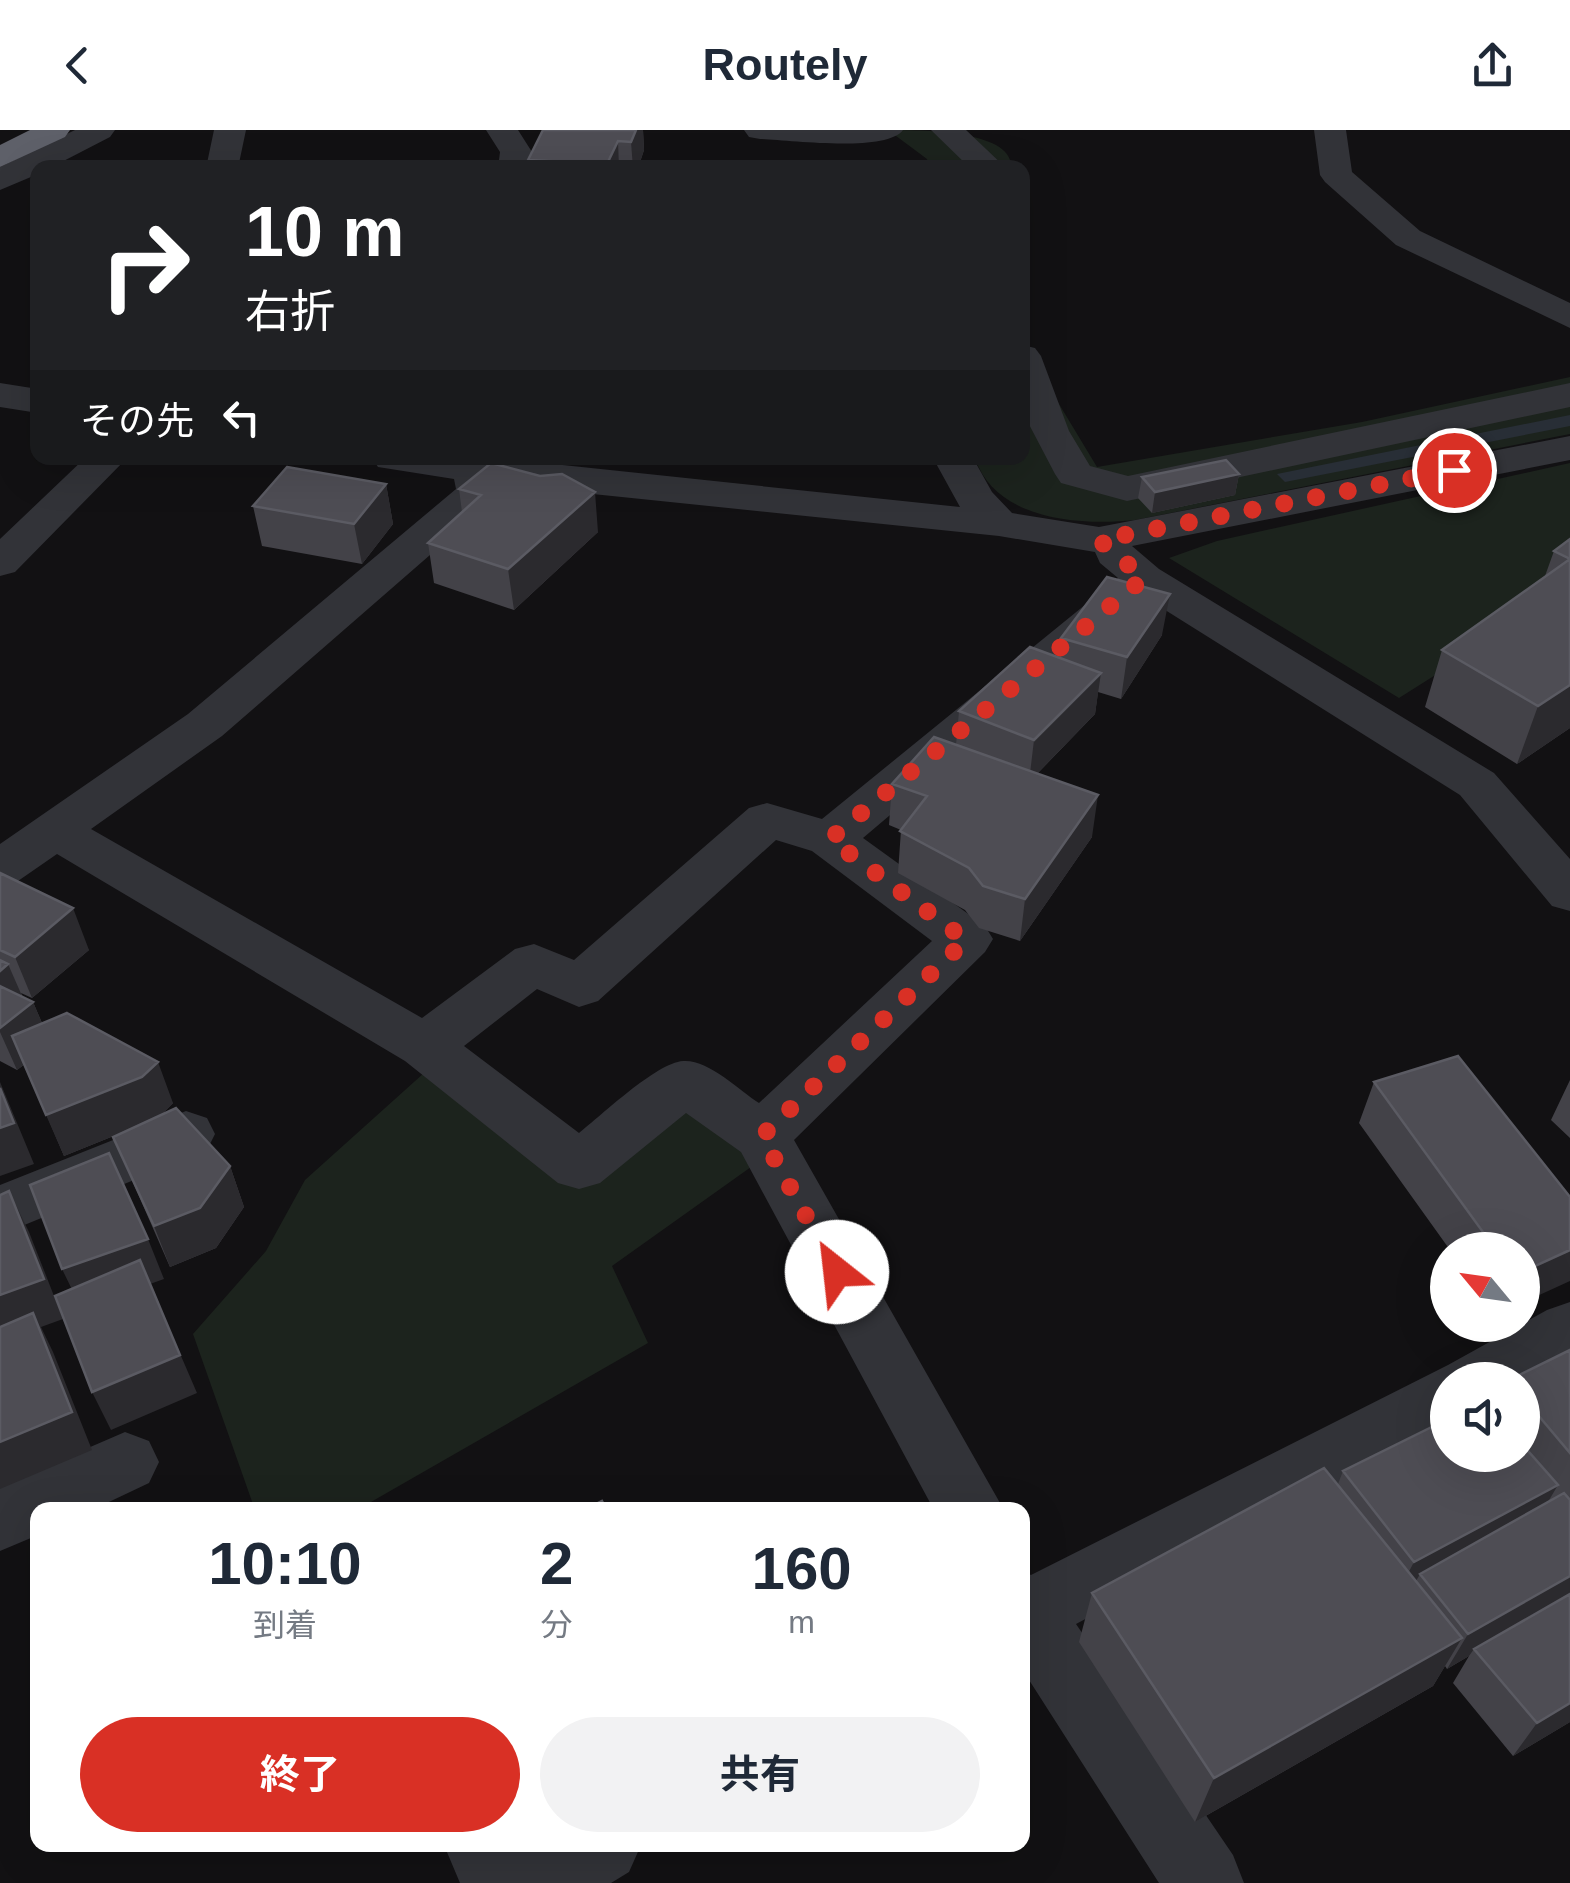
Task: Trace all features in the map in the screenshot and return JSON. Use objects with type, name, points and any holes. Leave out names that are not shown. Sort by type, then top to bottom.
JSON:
[{"type":"highway","points":[[0,157],[54,130]]},
{"type":"street","points":[[40,160],[99,130]]},
{"type":"street","points":[[224,160],[230,130]]},
{"type":"street","points":[[502,130],[516,152],[515,160]]},
{"type":"street","points":[[760,130],[882,136]]},
{"type":"street","points":[[947,130],[981,160]]},
{"type":"street","points":[[1330,130],[1336,175],[1408,238],[1570,318]]},
{"type":"street","points":[[0,180],[30,165]]},
{"type":"street","points":[[1030,378],[1049,431],[1075,474],[1126,490],[1570,395]]},
{"type":"street","points":[[0,395],[30,400]]},
{"type":"street","points":[[483,465],[998,523],[1099,540],[1570,448]]},
{"type":"street","points":[[0,564],[100,465]]},
{"type":"street","points":[[0,868],[205,725],[477,492],[474,465]]},
{"type":"street","points":[[958,465],[975,498],[998,523]]},
{"type":"street","points":[[1099,540],[1144,578],[1477,784],[1570,892]]},
{"type":"street","points":[[830,839],[1144,578]]},
{"type":"street","points":[[425,1046],[534,963],[579,987],[767,820],[830,839],[966,940],[762,1136]]},
{"type":"street","points":[[54,830],[425,1046],[580,1166],[685,1082],[762,1136],[966,1502]]},
{"type":"street","points":[[0,1211],[186,1134]]},
{"type":"street","points":[[1507,1362],[1570,1329]]},
{"type":"street","points":[[1030,1608],[1430,1403]]},
{"type":"street","points":[[37,1502],[125,1462]]},
{"type":"street","points":[[0,1519],[30,1505]]},
{"type":"street","points":[[1030,1620],[1205,1883]]},
{"type":"street","points":[[486,1852],[500,1883]]},
{"type":"street","points":[[534,1883],[589,1852]]},
{"type":"shaded area","points":[[888,130],[941,132],[981,139],[997,146],[1009,160],[927,160]]},
{"type":"shaded area","points":[[1030,347],[1047,384],[1097,467],[1362,422],[1570,377],[1570,434],[1135,520],[1090,522],[1042,514],[1001,495],[985,479],[978,465],[1030,465]]},
{"type":"shaded area","points":[[1570,415],[1570,426],[1285,482],[1277,474]]},
{"type":"shaded area","points":[[1570,463],[1570,590],[1399,698],[1169,558],[1217,541]]},
{"type":"shaded area","points":[[434,1064],[581,1181],[684,1098],[749,1141],[751,1167],[612,1266],[648,1343],[371,1502],[252,1502],[193,1334],[266,1251],[305,1180]]},
{"type":"building","points":[[543,130],[636,130],[631,142],[618,141],[609,160],[528,160]]},
{"type":"building","points":[[1226,460],[1239,474],[1155,492],[1142,477]]},
{"type":"building","points":[[489,465],[499,465],[540,476],[562,474],[595,492],[508,569],[428,543],[481,495],[459,489]]},
{"type":"building","points":[[287,467],[386,484],[354,524],[253,506]]},
{"type":"building","points":[[1570,539],[1570,559],[1554,551]]},
{"type":"building","points":[[1570,559],[1570,685],[1538,706],[1442,650]]},
{"type":"building","points":[[1107,577],[1170,594],[1127,657],[1061,638]]},
{"type":"building","points":[[1030,647],[1101,673],[1034,740],[959,711]]},
{"type":"building","points":[[934,737],[1098,795],[1025,899],[983,886],[969,868],[900,831],[927,796],[892,784]]},
{"type":"building","points":[[0,873],[73,908],[15,957],[0,950]]},
{"type":"building","points":[[0,986],[33,1002],[0,1028]]},
{"type":"building","points":[[67,1013],[158,1062],[142,1077],[46,1115],[12,1036]]},
{"type":"building","points":[[1458,1056],[1570,1197],[1570,1250],[1540,1264],[1540,1232],[1483,1232],[1374,1082]]},
{"type":"building","points":[[0,1088],[14,1123],[0,1128]]},
{"type":"building","points":[[176,1108],[230,1166],[200,1208],[154,1226],[113,1137]]},
{"type":"building","points":[[109,1153],[148,1239],[62,1269],[30,1185]]},
{"type":"building","points":[[9,1191],[44,1279],[0,1295],[0,1195]]},
{"type":"building","points":[[140,1260],[180,1355],[92,1392],[55,1296]]},
{"type":"building","points":[[33,1313],[72,1412],[0,1442],[0,1327]]},
{"type":"building","points":[[1570,1350],[1570,1453],[1540,1417],[1540,1365]]},
{"type":"building","points":[[1430,1428],[1430,1472],[1540,1472],[1540,1464],[1558,1485],[1414,1562],[1343,1471]]},
{"type":"building","points":[[1324,1468],[1462,1638],[1214,1778],[1092,1593]]},
{"type":"building","points":[[1564,1493],[1570,1500],[1570,1576],[1468,1634],[1420,1574]]},
{"type":"building","points":[[1570,1594],[1570,1703],[1537,1723],[1474,1649]]},
{"type":"route","points":[[837,1272],[762,1136],[966,940],[830,839],[1144,578],[1099,540],[1454,470]]}]
